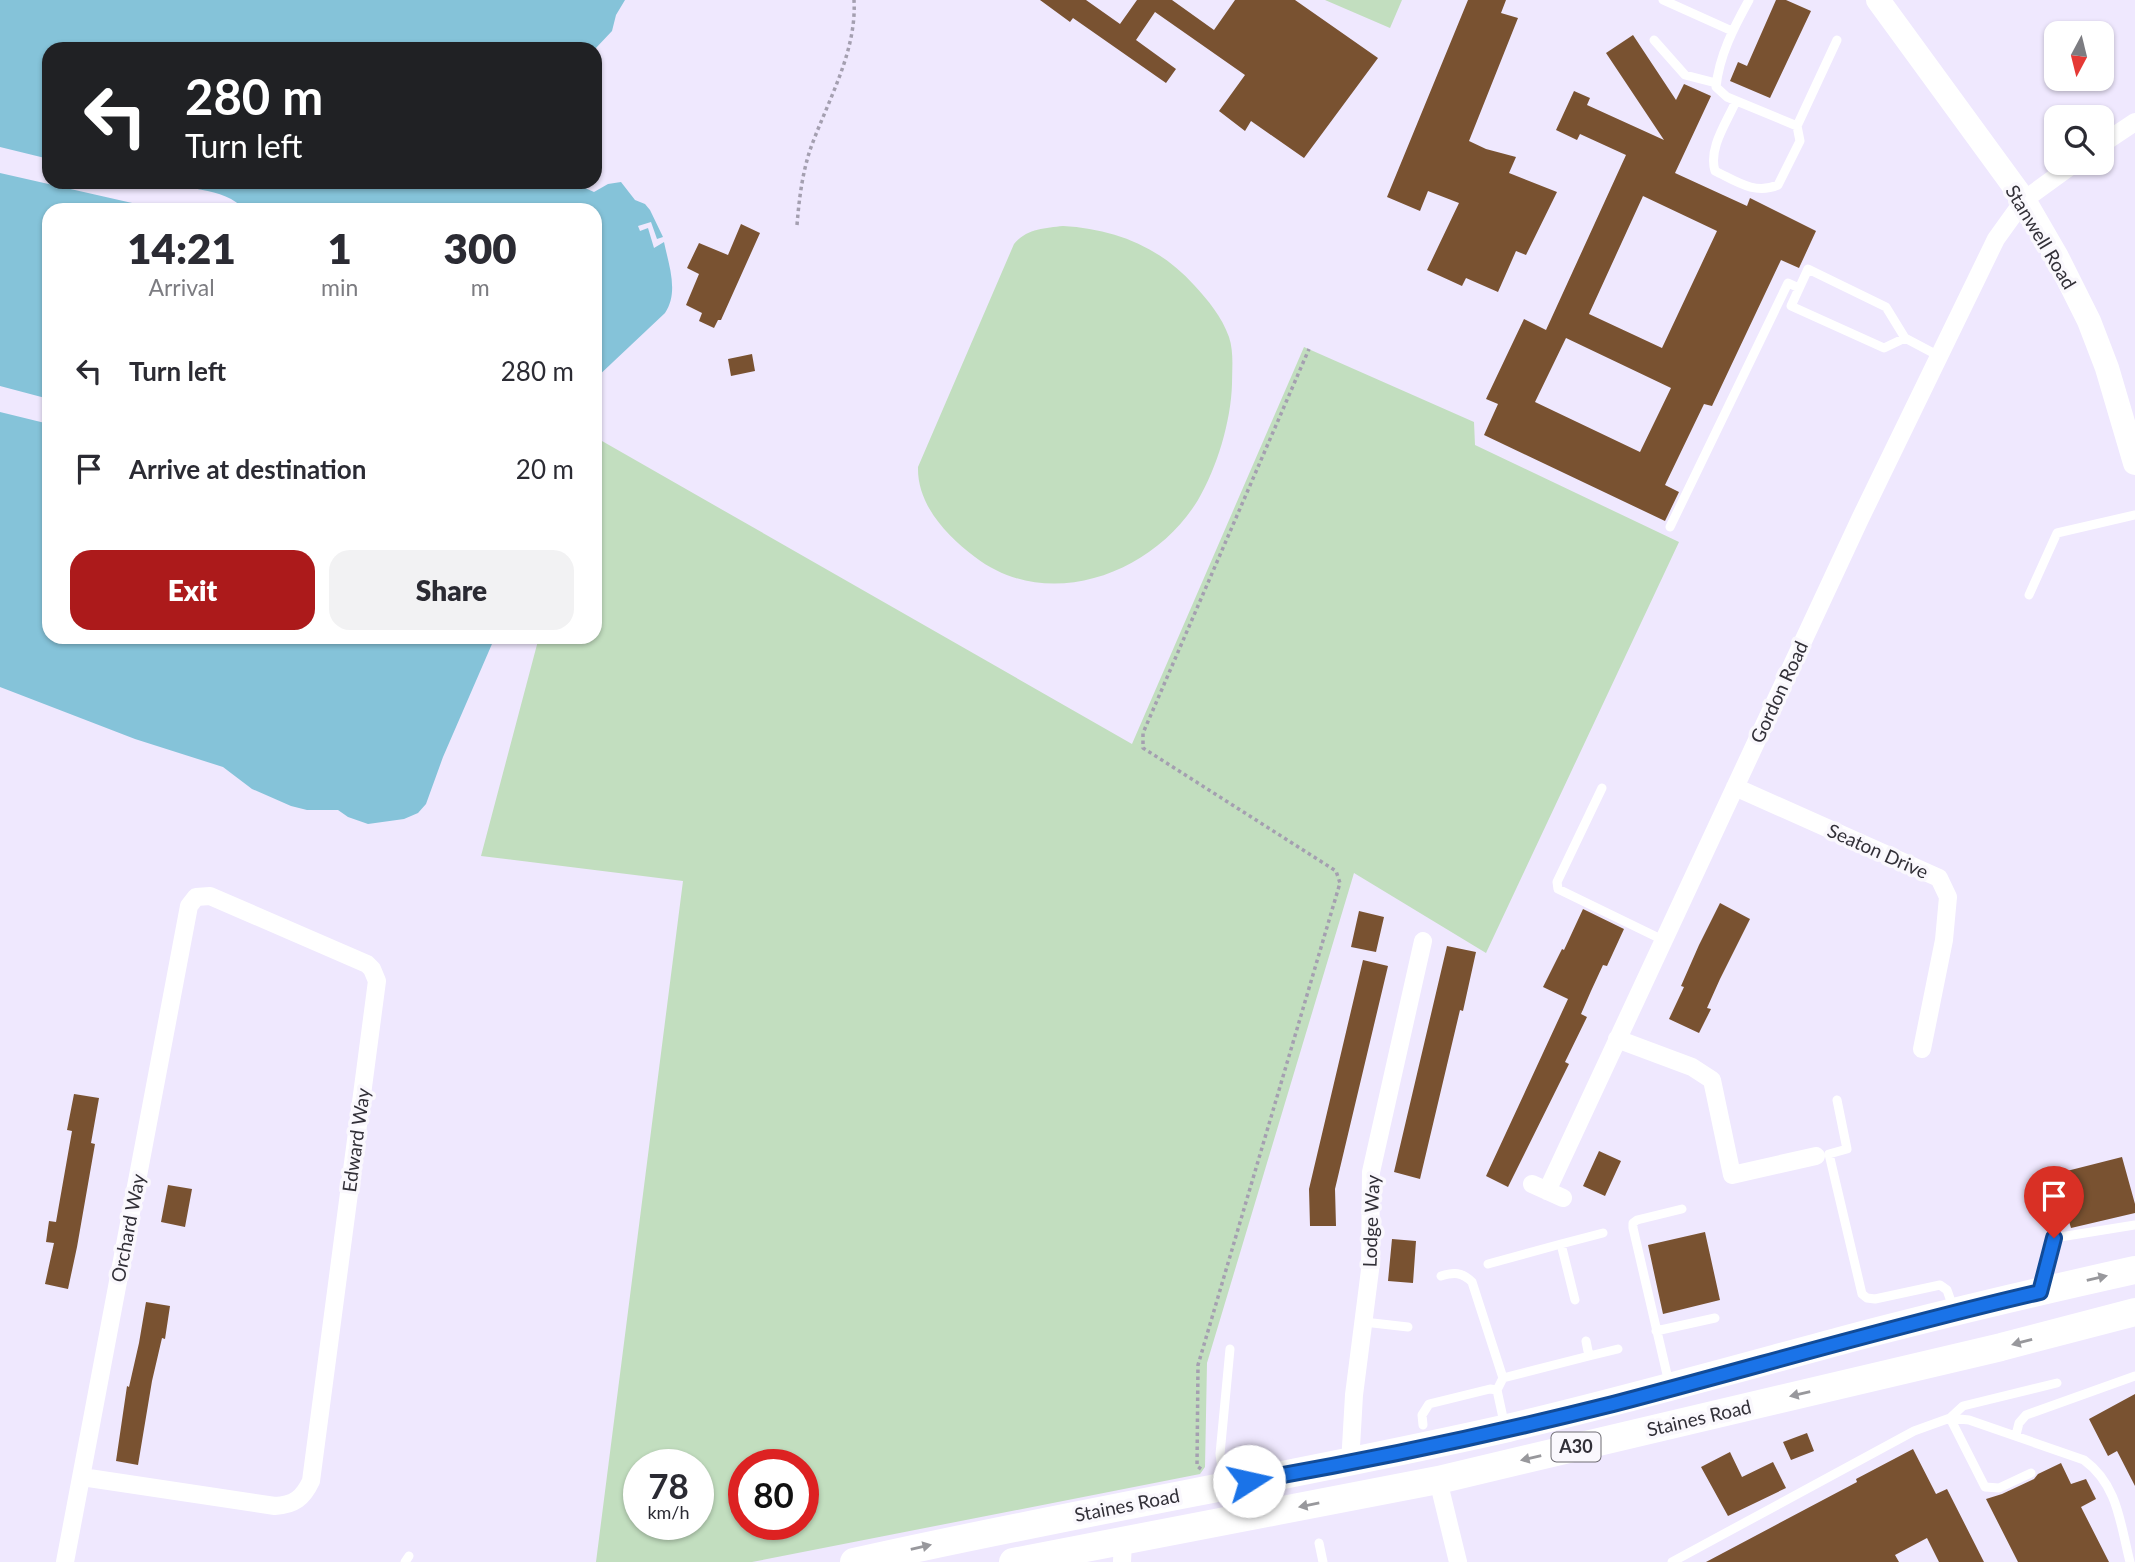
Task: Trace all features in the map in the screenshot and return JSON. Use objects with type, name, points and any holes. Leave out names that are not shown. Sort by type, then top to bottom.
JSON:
[{"type":"highway","name":"Staines Road","points":[[854,1562],[1213,1478],[1350,1464],[1670,1388],[1955,1312],[2135,1270]]},
{"type":"highway","name":"Staines Road","points":[[1013,1562],[1123,1551],[1438,1480],[2001,1347],[2135,1312]]},
{"type":"main road","name":"Stanwell Road","points":[[1878,0],[2024,200],[2057,257],[2089,321],[2107,368],[2135,463]]},
{"type":"street","points":[[2114,136],[2135,122]]},
{"type":"street","name":"Gordon Road","points":[[1547,1191],[1860,519],[1996,239],[2024,200],[2058,175]]},
{"type":"street","name":"Seaton Drive","points":[[1735,787],[1939,878],[1948,897],[1944,940],[1922,1049]]},
{"type":"street","name":"Edward Way","points":[[82,1477],[275,1506],[298,1500],[311,1481],[377,981],[367,964],[210,896],[196,897]]},
{"type":"street","name":"Orchard Way","points":[[65,1562],[189,906],[196,897]]},
{"type":"street","name":"Lodge Way","points":[[1350,1464],[1354,1395],[1370,1270],[1371,1172],[1423,942]]},
{"type":"street","points":[[1617,1039],[1692,1067],[1712,1080],[1732,1175],[1816,1156]]},
{"type":"street","points":[[1438,1480],[1458,1562]]},
{"type":"lane","points":[[1662,0],[1732,31]]},
{"type":"lane","points":[[1749,0],[1732,31],[1716,87],[1727,97],[1797,126]]},
{"type":"lane","points":[[1654,40],[1685,75],[1716,83]]},
{"type":"lane","points":[[1736,101],[1713,152],[1715,171],[1753,189],[1766,190],[1778,185],[1800,141],[1797,126],[1837,40]]},
{"type":"lane","points":[[1905,338],[1884,348],[1791,306],[1808,269],[1886,307],[1905,338],[1939,356]]},
{"type":"lane","points":[[1670,527],[1788,283],[1799,288]]},
{"type":"lane","points":[[2029,595],[2057,533],[2135,515]]},
{"type":"lane","points":[[1602,788],[1557,882],[1558,889],[1663,940]]},
{"type":"lane","points":[[1837,1100],[1847,1149],[1829,1154],[1862,1294],[1875,1299],[1940,1285],[1947,1290],[1955,1312]]},
{"type":"lane","points":[[1670,1388],[1633,1223],[1682,1209]]},
{"type":"lane","points":[[2040,1292],[2054,1238],[2135,1225]]},
{"type":"lane","points":[[1488,1264],[1603,1233]]},
{"type":"lane","points":[[1561,1244],[1575,1300]]},
{"type":"lane","points":[[1441,1276],[1454,1272],[1466,1276],[1472,1282],[1503,1378],[1497,1390],[1506,1428]]},
{"type":"lane","points":[[1656,1331],[1715,1318]]},
{"type":"lane","points":[[1364,1322],[1408,1327]]},
{"type":"lane","points":[[1586,1341],[1589,1356]]},
{"type":"lane","points":[[1213,1478],[1220,1454],[1230,1349]]},
{"type":"lane","points":[[1503,1378],[1618,1349]]},
{"type":"lane","points":[[2015,1435],[2019,1423],[2026,1415],[2135,1376]]},
{"type":"lane","points":[[1672,1562],[1914,1431],[1950,1418],[1963,1406],[2057,1383]]},
{"type":"lane","points":[[1423,1425],[1422,1415],[1429,1404],[1497,1390]]},
{"type":"lane","points":[[1950,1418],[1969,1420],[2015,1435],[2084,1460],[2100,1471],[2112,1490],[2130,1562]]},
{"type":"lane","points":[[1950,1418],[1985,1488],[1999,1488],[2031,1473]]},
{"type":"lane","points":[[1319,1543],[1323,1562]]},
{"type":"path","points":[[797,225],[799,198],[809,153],[848,51],[855,16],[853,0]]},
{"type":"path","points":[[1213,1478],[1197,1465],[1198,1365],[1340,883],[1336,871],[1143,748],[1143,733],[1309,349]]},
{"type":"green space","points":[[1325,0],[1402,0],[1390,28]]},
{"type":"green space","points":[[1063,226],[1100,231],[1134,242],[1166,260],[1194,285],[1214,309],[1229,337],[1232,349],[1231,398],[1226,429],[1211,474],[1198,500],[1178,526],[1154,548],[1127,565],[1097,577],[1066,583],[1034,582],[1004,574],[975,557],[954,539],[928,507],[919,481],[918,467],[1014,244],[1030,232]]},
{"type":"green space","points":[[1304,347],[1474,422],[1475,445],[1679,542],[1486,953],[1354,873],[1207,1363],[1205,1467],[1200,1474],[752,1562],[596,1562],[683,881],[481,856],[537,644],[602,644],[602,441],[1132,744]]},
{"type":"water","points":[[0,0],[625,0],[616,15],[612,31],[602,42],[42,42],[42,157],[0,147]]},
{"type":"water","points":[[0,173],[42,183],[42,189],[70,189],[132,203],[42,203],[42,397],[0,386]]},
{"type":"water","points":[[621,182],[635,200],[645,204],[650,210],[663,237],[657,239],[651,222],[638,226],[640,231],[648,228],[654,248],[664,242],[672,279],[669,305],[665,313],[602,372],[602,203],[237,203],[226,196],[195,189],[587,189],[594,192],[608,184]]},
{"type":"water","points":[[0,412],[42,422],[42,644],[492,644],[443,757],[426,804],[418,813],[404,819],[368,824],[348,817],[338,810],[307,810],[291,806],[252,789],[223,767],[135,739],[0,687]]},
{"type":"building","points":[[1040,0],[1086,0],[1120,24],[1137,0],[1172,0],[1214,30],[1235,0],[1295,0],[1378,58],[1304,158],[1251,121],[1245,131],[1219,111],[1245,75],[1155,12],[1136,40],[1176,69],[1166,83],[1073,18],[1070,22]]},
{"type":"building","points":[[1468,0],[1506,0],[1501,13],[1518,18],[1469,141],[1516,157],[1509,173],[1557,192],[1526,255],[1516,251],[1498,292],[1466,278],[1462,286],[1427,270],[1459,203],[1428,191],[1420,211],[1387,197]]},
{"type":"building","points":[[1776,0],[1786,0],[1811,11],[1770,98],[1730,81],[1738,62],[1747,66]]},
{"type":"building","points":[[1633,35],[1676,100],[1684,84],[1711,96],[1675,173],[1747,206],[1750,198],[1816,231],[1799,268],[1781,260],[1712,406],[1704,404],[1665,485],[1679,492],[1665,521],[1484,435],[1498,404],[1486,399],[1524,319],[1546,330],[1626,155],[1580,134],[1577,140],[1556,130],[1574,91],[1590,98],[1587,105],[1664,140],[1606,53]],"holes":[[[1643,196],[1717,231],[1662,348],[1589,314]],[[1566,338],[1671,388],[1640,452],[1535,402]]]},
{"type":"building","points":[[741,224],[760,233],[721,320],[718,320],[714,328],[699,321],[702,313],[686,305],[699,274],[687,268],[699,243],[728,255]]},
{"type":"building","points":[[752,354],[755,371],[731,376],[728,359]]},
{"type":"building","points":[[1720,903],[1750,919],[1707,1008],[1711,1009],[1699,1033],[1669,1019],[1699,945]]},
{"type":"building","points":[[1583,909],[1624,929],[1607,966],[1603,965],[1581,1014],[1587,1017],[1565,1062],[1569,1064],[1508,1187],[1486,1176],[1568,999],[1543,987]]},
{"type":"building","points":[[1359,911],[1384,917],[1376,952],[1351,947]]},
{"type":"building","points":[[1447,946],[1476,952],[1420,1179],[1394,1172]]},
{"type":"building","points":[[1363,960],[1388,966],[1335,1189],[1336,1226],[1310,1226],[1309,1189]]},
{"type":"building","points":[[74,1094],[99,1098],[91,1143],[95,1144],[68,1289],[45,1284],[54,1243],[46,1242],[49,1221],[56,1222],[72,1131],[67,1130]]},
{"type":"building","points":[[1599,1151],[1621,1161],[1605,1196],[1583,1186]]},
{"type":"building","points":[[2122,1157],[2135,1213],[2071,1228],[2066,1212],[2059,1214],[2054,1197],[2061,1195],[2055,1174]]},
{"type":"building","points":[[168,1185],[192,1189],[185,1227],[161,1222]]},
{"type":"building","points":[[1705,1232],[1720,1300],[1663,1314],[1648,1245]]},
{"type":"building","points":[[1392,1239],[1416,1241],[1413,1283],[1388,1281]]},
{"type":"building","points":[[146,1302],[170,1306],[165,1339],[162,1338],[152,1381],[138,1465],[116,1461],[127,1386],[129,1387]]},
{"type":"building","points":[[2135,1394],[2135,1486],[2117,1451],[2108,1456],[2089,1419]]},
{"type":"building","points":[[1807,1433],[1814,1451],[1791,1460],[1783,1442]]},
{"type":"building","points":[[1913,1449],[1936,1494],[1947,1489],[1984,1562],[1939,1562],[1927,1538],[1895,1555],[1899,1562],[1706,1562],[1857,1482],[1856,1479]]},
{"type":"building","points":[[1730,1452],[1742,1477],[1773,1462],[1786,1488],[1728,1516],[1701,1467]]},
{"type":"building","points":[[2061,1463],[2071,1484],[2086,1479],[2096,1499],[2081,1507],[2109,1562],[2018,1562],[1986,1499],[2034,1479],[2038,1474]]},
{"type":"route","points":[[1249,1481],[1350,1464],[1611,1404],[1842,1340],[2040,1292],[2054,1238]]}]
